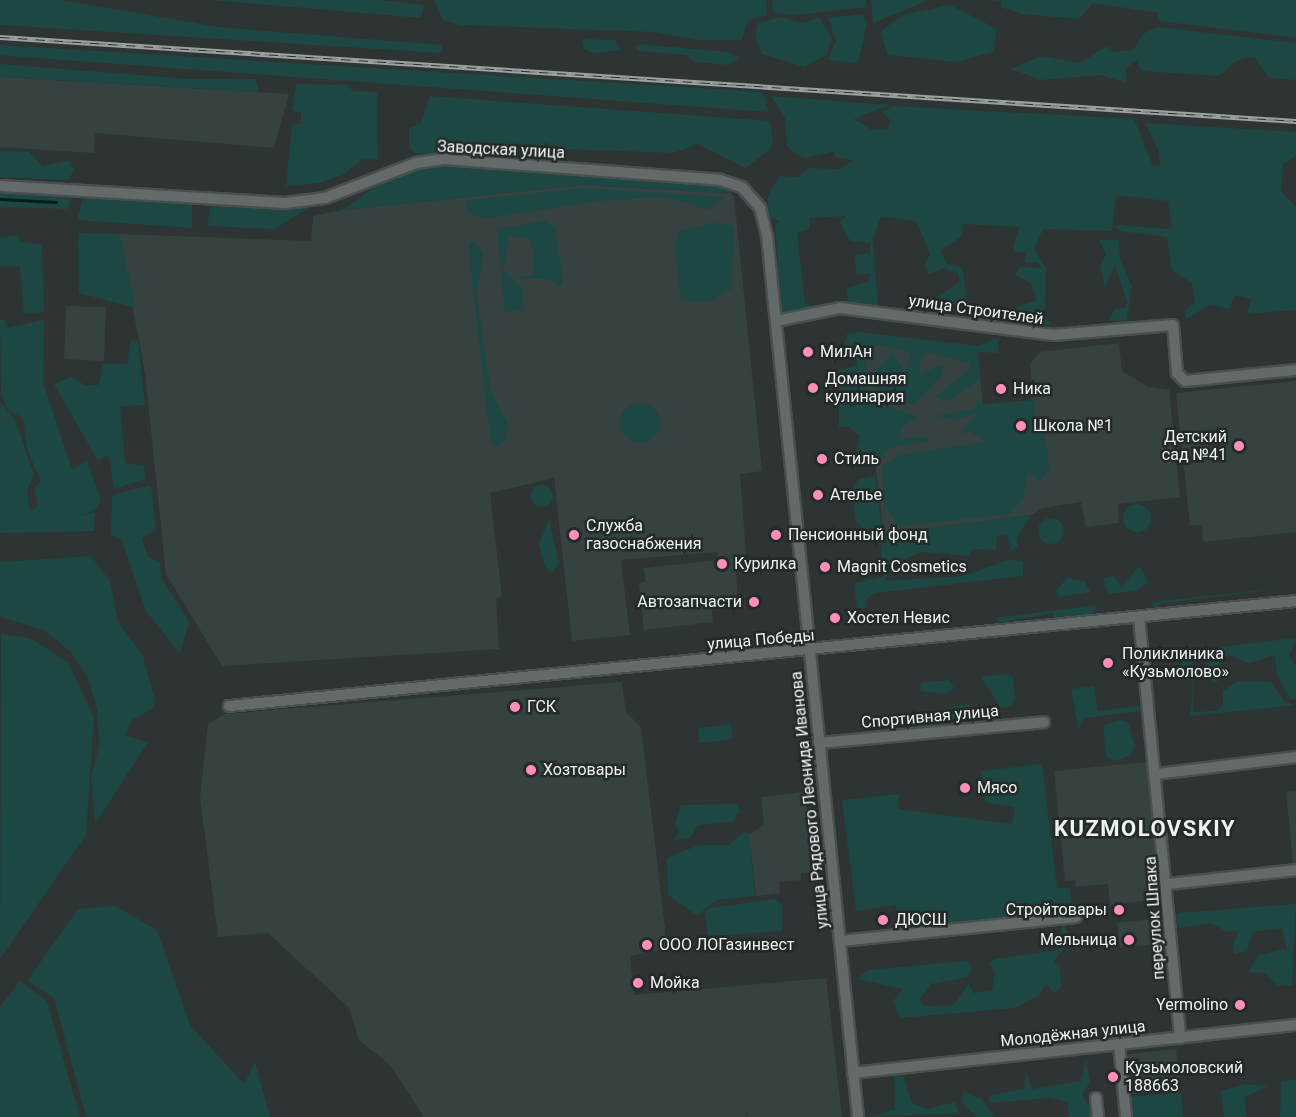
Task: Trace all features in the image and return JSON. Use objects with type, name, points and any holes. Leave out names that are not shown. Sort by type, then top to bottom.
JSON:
[{"type":"street","name":"Заводская улица","points":[[0,186],[285,203],[325,198],[416,162],[443,159],[720,180]]},
{"type":"street","name":"улица Рядового Леонида Иванова","points":[[720,180],[742,187],[760,208],[776,321],[858,1117]]},
{"type":"street","name":"улица Строителей","points":[[776,321],[840,309],[1053,335],[1173,325],[1177,373],[1185,381],[1296,370]]},
{"type":"street","name":"улица Победы","points":[[229,706],[810,651],[1296,601]]},
{"type":"street","name":"переулок Шпака","points":[[1139,617],[1169,884],[1180,1038]]},
{"type":"street","name":"Спортивная улица","points":[[819,743],[1044,722]]},
{"type":"street","points":[[1156,774],[1296,757]]},
{"type":"street","points":[[1169,884],[1296,870]]},
{"type":"street","points":[[840,941],[1076,917]]},
{"type":"street","name":"Молодёжная улица","points":[[853,1073],[1296,1025]]},
{"type":"street","points":[[1119,1044],[1126,1117]]},
{"type":"street","points":[[1096,1098],[1098,1117]]},
{"type":"shaded area","points":[[0,0],[61,0],[218,27],[442,45],[441,53],[0,25]]},
{"type":"shaded area","points":[[210,0],[381,0],[424,5],[421,18]]},
{"type":"shaded area","points":[[434,0],[766,0],[767,15],[748,20],[742,40],[698,40],[652,32],[460,25],[442,19]]},
{"type":"shaded area","points":[[772,0],[866,0],[867,7],[794,15],[773,13]]},
{"type":"shaded area","points":[[871,0],[929,0],[873,23]]},
{"type":"shaded area","points":[[978,0],[1296,0],[1296,38],[1158,21],[1159,13],[1093,3],[1079,19],[1022,14],[1001,7],[1002,1]]},
{"type":"shaded area","points":[[950,5],[997,29],[993,52],[957,62],[887,55],[881,31],[903,15]]},
{"type":"shaded area","points":[[863,15],[867,23],[858,63],[828,60],[836,41],[828,17]]},
{"type":"shaded area","points":[[780,17],[803,23],[819,17],[832,38],[826,55],[804,67],[762,54],[755,36],[758,23]]},
{"type":"shaded area","points":[[1158,27],[1296,43],[1296,80],[1269,78],[1254,57],[1235,61],[1219,76],[1141,71],[1137,60],[1126,68],[1126,83],[1101,75],[1041,80],[1011,69],[1041,56],[1080,63],[1107,46],[1114,52],[1133,50],[1143,34]]},
{"type":"shaded area","points":[[582,39],[615,40],[621,50],[592,53],[584,49]]},
{"type":"shaded area","points":[[639,44],[727,52],[739,58],[729,65],[694,62],[687,55],[639,51],[635,47]]},
{"type":"shaded area","points":[[0,45],[763,92],[769,112],[9,56],[0,55]]},
{"type":"shaded area","points":[[0,64],[189,79],[255,79],[258,85],[257,92],[0,77]]},
{"type":"shaded area","points":[[0,77],[289,94],[274,148],[95,133],[94,153],[0,147]]},
{"type":"shaded area","points":[[296,84],[347,85],[353,91],[377,92],[378,160],[363,159],[343,175],[319,183],[286,186],[292,125],[301,123],[301,112],[292,111]]},
{"type":"shaded area","points":[[430,96],[770,121],[773,141],[770,150],[745,168],[698,144],[673,153],[563,149],[416,154],[409,148],[409,128],[421,123]]},
{"type":"shaded area","points":[[771,96],[889,105],[854,119],[872,130],[888,129],[890,120],[882,112],[894,106],[1134,119],[1153,166],[1160,165],[1158,149],[1145,123],[1296,132],[1296,155],[1283,164],[1281,192],[1296,207],[1296,310],[1247,314],[1251,299],[1234,295],[1230,309],[1209,305],[1186,319],[1185,310],[1195,302],[1192,283],[1172,270],[1167,237],[1120,231],[1115,225],[1167,229],[1172,226],[1168,201],[1116,195],[1112,231],[1043,229],[1034,249],[1046,268],[1045,317],[1051,325],[1019,324],[1014,314],[1018,306],[1037,301],[1031,284],[1015,274],[1021,267],[1042,268],[1038,262],[1026,263],[1025,252],[1031,250],[1018,253],[1013,248],[1019,227],[963,224],[962,236],[941,250],[947,264],[962,267],[969,312],[961,315],[955,305],[931,310],[929,304],[960,281],[958,273],[944,268],[929,274],[924,267],[930,254],[917,222],[881,216],[873,241],[878,306],[856,305],[848,300],[846,288],[867,282],[871,273],[857,275],[854,255],[868,253],[869,259],[871,243],[850,241],[840,222],[846,216],[810,218],[809,229],[797,233],[805,303],[819,309],[781,314],[775,224],[779,221],[767,217],[768,195],[780,176],[798,177],[809,168],[840,169],[853,160],[835,157],[835,151],[805,158],[795,154],[787,146],[785,118]]},
{"type":"shaded area","points":[[0,151],[29,152],[43,166],[68,161],[74,170],[68,180],[0,177]]},
{"type":"shaded area","points":[[442,164],[729,186],[730,193],[582,185],[342,210],[386,179]]},
{"type":"shaded area","points":[[582,185],[730,193],[734,197],[762,471],[740,474],[747,568],[736,570],[738,599],[711,603],[713,622],[644,630],[639,583],[646,582],[644,568],[718,560],[718,552],[621,560],[630,635],[572,641],[554,478],[490,493],[502,597],[496,598],[499,649],[222,666],[166,574],[145,373],[119,234],[311,241],[313,216],[342,210]]},
{"type":"shaded area","points":[[582,188],[724,197],[710,210],[666,197],[596,201],[484,219],[467,212],[466,200]]},
{"type":"shaded area","points":[[0,190],[72,194],[68,209],[0,207]]},
{"type":"shaded area","points":[[91,196],[192,201],[192,228],[77,220],[83,199]]},
{"type":"shaded area","points":[[316,203],[275,229],[207,226],[211,205]]},
{"type":"shaded area","points":[[545,221],[555,227],[563,281],[559,286],[546,279],[517,279],[534,274],[534,255],[530,239],[509,236],[503,270],[522,287],[524,310],[505,312],[497,229]]},
{"type":"shaded area","points":[[718,223],[733,226],[732,288],[709,302],[681,300],[675,246],[679,230]]},
{"type":"shaded area","points":[[78,233],[119,234],[136,308],[79,293]]},
{"type":"shaded area","points":[[18,235],[21,242],[42,245],[44,312],[24,314],[20,266],[0,267],[0,238]]},
{"type":"shaded area","points":[[1099,240],[1119,240],[1120,260],[1132,286],[1126,324],[1110,320],[1114,309],[1126,308],[1127,302],[1115,265],[1105,288],[1100,266],[1106,254]]},
{"type":"shaded area","points":[[475,242],[483,253],[477,297],[490,390],[508,425],[504,442],[496,447],[491,443],[469,254],[469,243]]},
{"type":"shaded area","points":[[66,306],[106,307],[104,361],[64,359]]},
{"type":"shaded area","points":[[5,319],[7,328],[44,320],[43,381],[72,470],[87,460],[101,501],[94,511],[69,518],[94,512],[94,531],[0,533],[0,402],[15,420],[34,475],[27,490],[30,511],[38,506],[34,487],[41,482],[27,448],[23,418],[8,410],[1,394],[0,320]]},
{"type":"shaded area","name":"Школа №1","points":[[859,332],[977,346],[983,405],[1033,400],[1030,364],[1040,352],[1119,343],[1122,371],[1148,387],[1169,390],[1180,497],[1118,504],[1119,523],[1086,527],[1081,502],[1042,508],[1031,515],[884,534]]},
{"type":"shaded area","points":[[859,332],[977,346],[998,338],[998,353],[978,352],[980,379],[949,401],[934,397],[969,371],[970,363],[927,352],[919,360],[920,374],[942,365],[944,372],[914,405],[872,387],[871,375],[892,353],[905,372],[911,354],[879,344],[866,351],[866,389],[883,405],[917,417],[902,428],[900,439],[929,437],[929,441],[889,448],[877,465],[855,458],[860,436],[849,427],[839,427],[839,370],[857,365],[856,346],[845,345],[847,334]]},
{"type":"shaded area","points":[[131,340],[138,341],[145,405],[120,406],[125,463],[144,466],[146,479],[114,489],[109,455],[98,461],[54,384],[71,377],[85,385],[99,385],[103,364],[127,364]]},
{"type":"shaded area","name":"Детский сад №41","points":[[1296,381],[1296,532],[1203,542],[1202,525],[1190,526],[1176,393]]},
{"type":"shaded area","points":[[976,399],[983,405],[1033,400],[1035,419],[1044,419],[1049,469],[1040,480],[1028,472],[1023,500],[1009,514],[898,526],[885,506],[882,467],[900,455],[985,442],[971,431],[958,434],[978,413],[953,420],[937,416],[976,408]]},
{"type":"shaded area","points":[[640,403],[648,404],[654,409],[659,415],[659,431],[654,437],[648,442],[640,443],[632,442],[626,437],[621,431],[620,423],[621,415],[626,409],[632,404]]},
{"type":"shaded area","points":[[875,476],[883,534],[1031,515],[1017,537],[1018,546],[1011,551],[1007,535],[997,536],[996,550],[973,549],[968,556],[924,552],[895,562],[884,581],[963,576],[1012,559],[1023,562],[1023,576],[875,593],[867,598],[866,608],[857,609],[854,583],[883,577],[881,545],[856,521],[852,493],[858,479]]},
{"type":"shaded area","points":[[151,485],[156,530],[142,538],[148,557],[160,562],[161,577],[189,622],[180,654],[146,611],[122,540],[111,535],[112,495]]},
{"type":"shaded area","points":[[542,485],[550,488],[553,496],[550,504],[542,507],[534,504],[531,496],[534,488]]},
{"type":"shaded area","points":[[1137,504],[1147,508],[1151,518],[1147,528],[1137,532],[1127,528],[1123,518],[1127,508]]},
{"type":"shaded area","points":[[549,518],[559,564],[552,573],[545,567],[539,545]]},
{"type":"shaded area","points":[[1051,518],[1060,522],[1064,531],[1060,540],[1051,544],[1042,540],[1038,531],[1042,522]]},
{"type":"shaded area","points":[[91,556],[110,581],[118,622],[143,656],[155,700],[154,708],[132,720],[125,736],[148,742],[95,824],[91,777],[99,745],[97,709],[88,678],[71,652],[44,630],[0,617],[0,562]]},
{"type":"shaded area","points":[[1140,566],[1148,582],[1136,591],[1108,594],[1103,578],[1114,576],[1121,586]]},
{"type":"shaded area","points":[[1067,578],[1085,581],[1090,592],[1059,597],[1056,591]]},
{"type":"shaded area","points":[[1285,588],[1158,604],[1159,611],[1152,606],[1152,602]]},
{"type":"shaded area","points":[[1097,605],[1093,615],[1054,619],[1053,613],[998,623],[997,618],[985,619]]},
{"type":"shaded area","points":[[1,634],[30,638],[68,662],[94,717],[86,835],[0,959]]},
{"type":"shaded area","points":[[1296,638],[1289,657],[1296,666],[1296,699],[1290,699],[1277,675],[1275,655],[1249,663],[1228,655],[1220,661],[1221,679],[1214,683],[1204,649]]},
{"type":"shaded area","points":[[1181,652],[1190,652],[1193,666],[1194,688],[1193,712],[1216,711],[1223,705],[1223,691],[1238,681],[1271,682],[1285,702],[1296,705],[1190,716],[1193,688],[1190,674],[1180,666]]},
{"type":"shaded area","points":[[1007,674],[1013,677],[1015,699],[1012,706],[1001,708],[981,677]]},
{"type":"shaded area","points":[[949,680],[954,688],[945,694],[920,691],[921,683]]},
{"type":"shaded area","points":[[622,682],[626,712],[641,727],[665,928],[665,949],[630,956],[634,995],[826,978],[842,1117],[748,1117],[745,1109],[746,1117],[424,1117],[391,1066],[359,1040],[349,1008],[268,933],[218,937],[200,797],[208,724],[224,714]]},
{"type":"shaded area","points":[[1094,686],[1098,711],[1138,706],[1143,711],[1084,718],[1079,730],[1071,689]]},
{"type":"shaded area","points":[[966,704],[994,716],[908,729],[926,714]]},
{"type":"shaded area","points":[[1119,720],[1128,722],[1135,747],[1130,756],[1114,761],[1106,756],[1103,726]]},
{"type":"shaded area","points":[[731,724],[733,739],[699,743],[698,728]]},
{"type":"shaded area","points":[[1148,762],[1161,899],[1110,905],[1108,884],[1076,887],[1075,880],[1065,881],[1054,771]]},
{"type":"shaded area","points":[[1042,764],[1057,888],[1070,888],[1072,911],[898,929],[896,905],[856,911],[842,800],[899,794],[898,809],[1012,824],[1015,807],[985,802],[981,771]]},
{"type":"shaded area","points":[[1296,791],[1296,864],[1293,864],[1286,792]]},
{"type":"shaded area","points":[[805,792],[814,872],[801,873],[801,880],[779,882],[780,893],[756,896],[749,835],[764,825],[761,797]]},
{"type":"shaded area","points":[[738,804],[740,812],[732,822],[698,825],[690,838],[673,840],[680,832],[675,825],[680,805]]},
{"type":"shaded area","points":[[744,832],[749,834],[755,896],[716,900],[697,916],[668,895],[667,858],[699,845],[729,845]]},
{"type":"shaded area","points":[[775,899],[782,905],[782,931],[708,936],[705,914],[709,908]]},
{"type":"shaded area","points":[[1296,904],[1292,985],[1278,986],[1265,973],[1248,972],[1259,955],[1287,949],[1282,928],[1253,932],[1247,951],[1235,954],[1232,947],[1239,931],[1227,932],[1212,923],[1179,928],[1175,920],[1178,913]]},
{"type":"shaded area","points":[[115,906],[157,930],[190,1025],[244,1084],[255,1062],[270,1117],[86,1117],[54,998],[27,981],[78,909]]},
{"type":"shaded area","points":[[1161,918],[1164,943],[1120,948],[1117,923]]},
{"type":"shaded area","points":[[1062,923],[1068,932],[1067,944],[1053,962],[1060,965],[1061,987],[1054,993],[1046,984],[1038,996],[1014,1008],[900,1018],[893,1001],[903,989],[857,979],[868,970],[966,961],[972,965],[969,977],[931,984],[919,1000],[924,1006],[954,1005],[969,983],[973,993],[992,990],[995,973],[989,963],[995,959],[1059,950]]},
{"type":"shaded area","points":[[20,981],[47,1001],[80,1117],[0,1117],[0,1007]]},
{"type":"shaded area","points":[[1176,1049],[1180,1089],[1126,1095],[1121,1055]]},
{"type":"shaded area","points":[[1086,1059],[1090,1082],[1082,1094],[1095,1117],[1069,1117],[1067,1102],[1050,1098],[989,1103],[990,1095],[1025,1089],[1026,1072],[1032,1089],[1081,1081]]},
{"type":"shaded area","points":[[894,1072],[902,1072],[912,1103],[927,1109],[955,1102],[958,1113],[872,1117],[895,1109]]},
{"type":"shaded area","points":[[1296,1080],[1296,1117],[1280,1117],[1281,1081]]},
{"type":"shaded area","points":[[1244,1084],[1268,1086],[1245,1097],[1246,1117],[1224,1117],[1221,1091]]},
{"type":"shaded area","points":[[964,1091],[981,1099],[995,1117],[976,1117],[961,1102]]},
{"type":"shaded area","points":[[1181,1093],[1183,1117],[1132,1117],[1130,1097]]},
{"type":"waterway","points":[[0,199],[56,202]]},
{"type":"railway","points":[[0,37],[1296,121]]},
{"type":"place","name":"МилАн","points":[[808,352]]},
{"type":"place","name":"Домашняя кулинария","points":[[813,388]]},
{"type":"place","name":"Ника","points":[[1001,389]]},
{"type":"place","name":"Школа №1","points":[[1021,426]]},
{"type":"place","name":"Детский сад №41","points":[[1239,446]]},
{"type":"place","name":"Стиль","points":[[822,459]]},
{"type":"place","name":"Ателье","points":[[818,495]]},
{"type":"place","name":"Служба газоснабжения","points":[[574,535]]},
{"type":"place","name":"Пенсионный фонд","points":[[776,535]]},
{"type":"place","name":"Курилка","points":[[722,564]]},
{"type":"place","name":"Magnit Cosmetics","points":[[825,567]]},
{"type":"place","name":"Автозапчасти","points":[[754,602]]},
{"type":"place","name":"Хостел Невис","points":[[835,618]]},
{"type":"place","name":"Поликлиника «Кузьмолово»","points":[[1108,663]]},
{"type":"place","name":"ГСК","points":[[515,707]]},
{"type":"place","name":"Хозтовары","points":[[531,770]]},
{"type":"place","name":"Мясо","points":[[965,788]]},
{"type":"place","name":"Стройтовары","points":[[1119,910]]},
{"type":"place","name":"ДЮСШ","points":[[883,920]]},
{"type":"place","name":"Мельница","points":[[1129,940]]},
{"type":"place","name":"ООО ЛОГазинвест","points":[[647,945]]},
{"type":"place","name":"Мойка","points":[[638,983]]},
{"type":"place","name":"Yermolino","points":[[1240,1005]]},
{"type":"place","name":"Кузьмоловский 188663","points":[[1113,1077]]},
{"type":"district","name":"KUZMOLOVSKIY","points":[[1145,829]]}]
